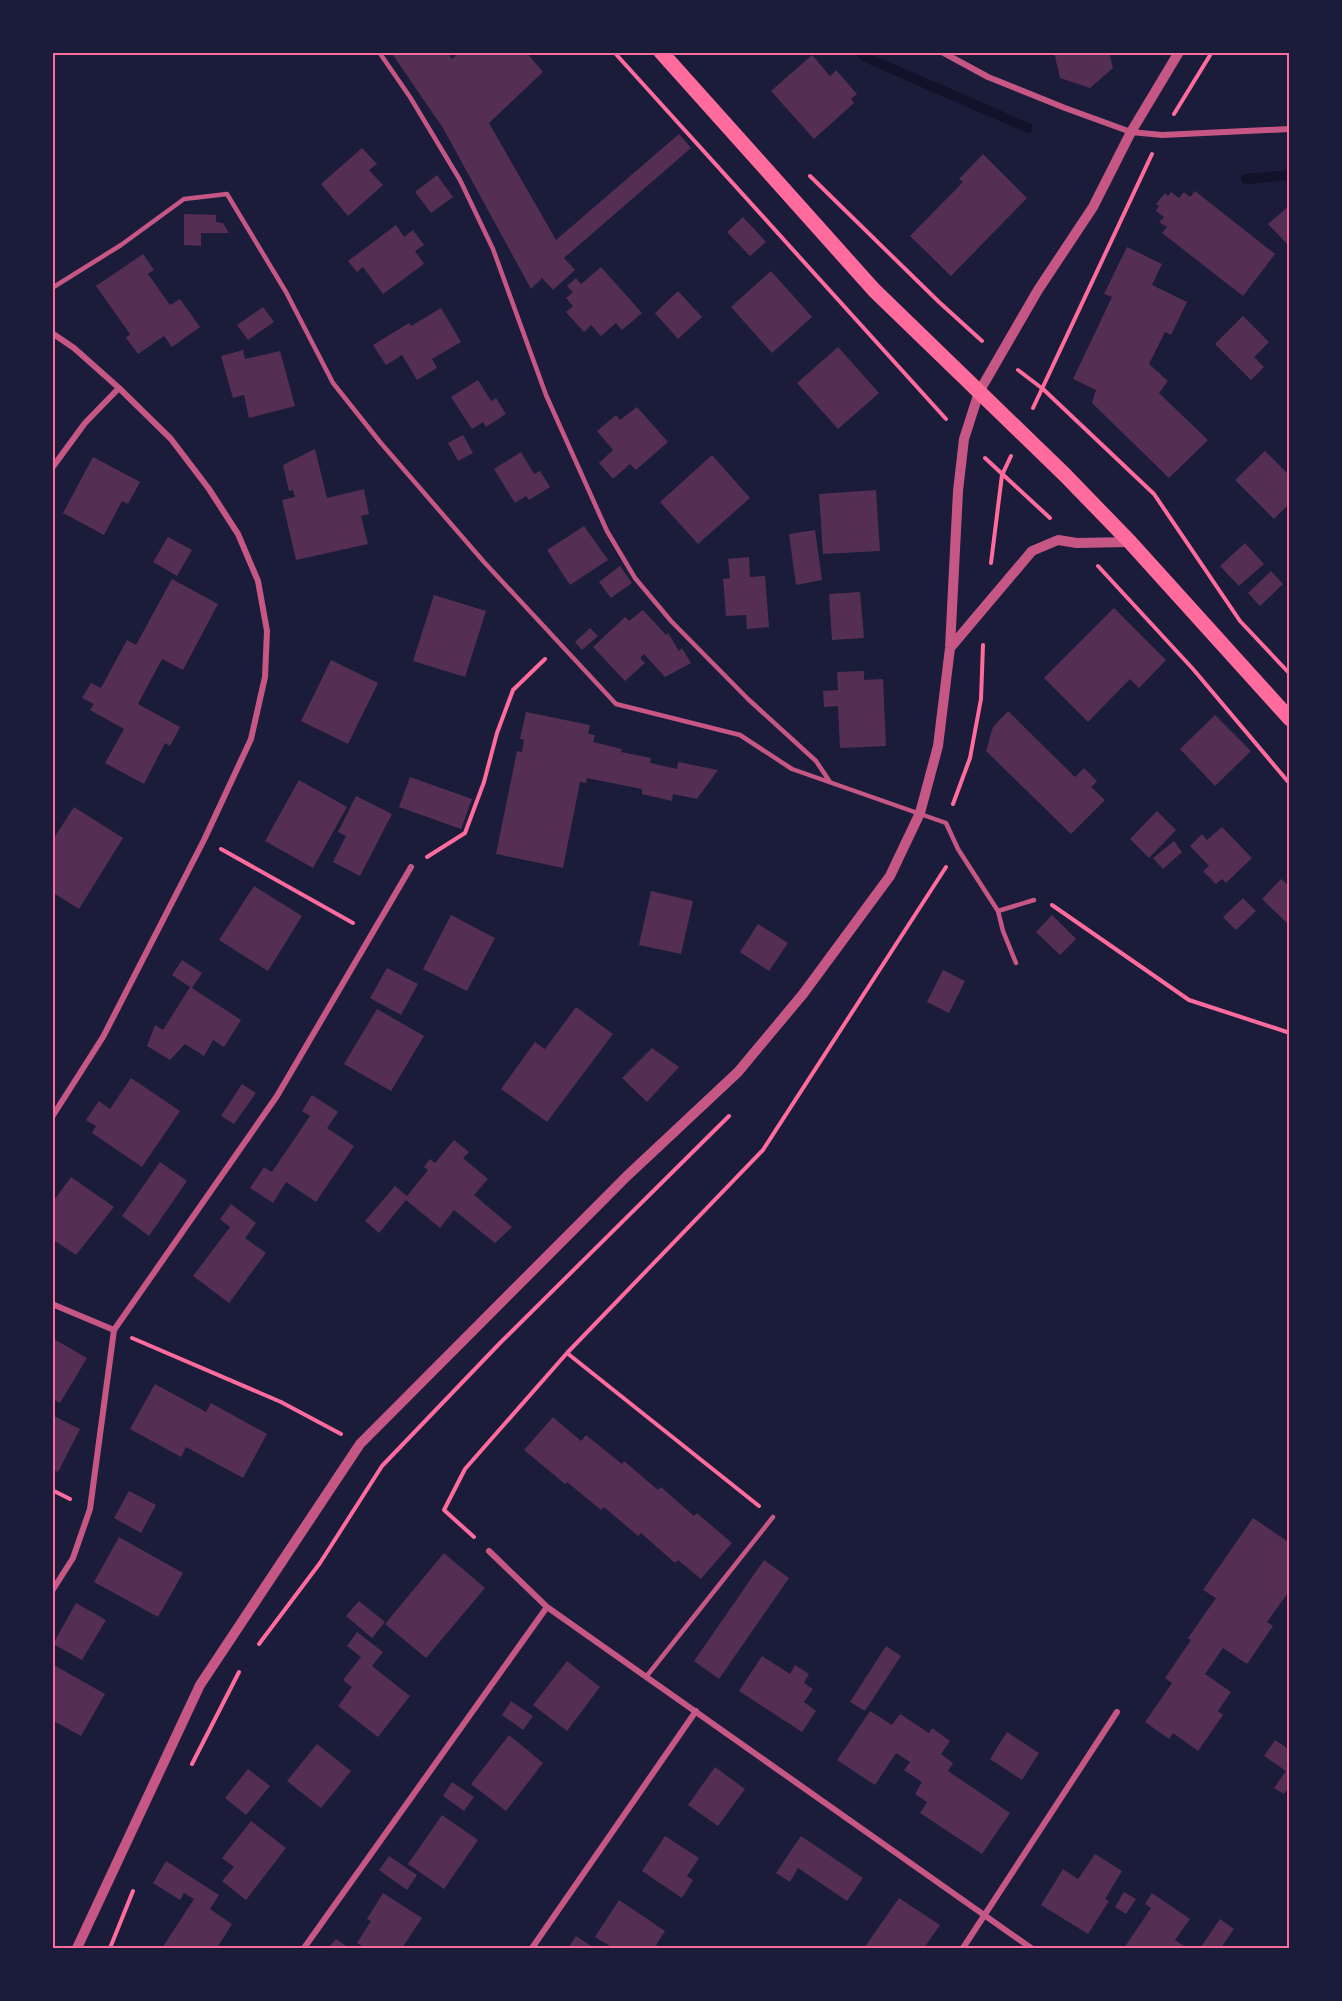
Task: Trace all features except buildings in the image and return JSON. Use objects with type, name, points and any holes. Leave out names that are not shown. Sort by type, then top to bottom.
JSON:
[{"type":"main road","points":[[661,52],[874,290],[1022,432],[1130,542],[1290,719]]},
{"type":"street","points":[[942,52],[988,77],[1131,132],[1162,135],[1290,129]]},
{"type":"street","points":[[77,1948],[200,1685],[360,1444],[619,1184],[738,1072],[802,994],[890,876],[920,813],[938,746],[950,648],[958,490],[964,439],[979,392],[1038,290],[1092,207],[1131,132],[1179,52]]},
{"type":"street","points":[[52,333],[74,348],[119,388],[171,439],[209,489],[238,534],[258,580],[267,631],[265,677],[251,739],[204,840],[103,1037],[52,1117]]},
{"type":"street","points":[[52,468],[85,423],[119,388]]},
{"type":"street","points":[[950,648],[1032,551],[1058,540],[1077,543],[1130,542]]},
{"type":"street","points":[[52,1591],[73,1558],[90,1509],[114,1330],[277,1096],[411,867]]},
{"type":"street","points":[[52,1304],[114,1330]]},
{"type":"street","points":[[489,1551],[547,1607],[1031,1948]]},
{"type":"street","points":[[304,1948],[547,1607]]},
{"type":"street","points":[[532,1948],[696,1711]]},
{"type":"street","points":[[963,1948],[1117,1712]]},
{"type":"lane","points":[[379,52],[410,97],[460,180],[493,249],[546,395],[607,531],[635,578],[671,621],[748,699],[816,761],[830,782]]},
{"type":"lane","points":[[52,288],[121,245],[184,199],[227,194],[286,292],[333,383],[380,442],[477,554],[615,704],[740,735],[792,769],[946,823],[957,849],[998,911],[1003,931],[1016,963]]},
{"type":"lane","points":[[998,911],[1034,900]]},
{"type":"lane","points":[[646,1677],[773,1517]]},
{"type":"path","points":[[946,823],[970,758],[981,699],[985,607],[1002,475],[1162,135],[1212,52]]},
{"type":"path","points":[[807,173],[939,302],[999,356],[1043,388],[1154,494],[1240,621],[1290,674]]},
{"type":"path","points":[[411,867],[465,833],[513,690],[562,645]]},
{"type":"path","points":[[204,840],[372,934]]},
{"type":"path","points":[[489,1551],[444,1510],[465,1469],[567,1353],[763,1150],[957,849]]},
{"type":"path","points":[[1034,900],[1053,906],[1189,1000],[1290,1033]]},
{"type":"path","points":[[258,1644],[320,1563],[382,1466],[501,1343],[730,1114]]},
{"type":"path","points":[[114,1330],[281,1402],[360,1444]]},
{"type":"path","points":[[567,1353],[773,1517]]},
{"type":"path","points":[[190,1767],[245,1662]]},
{"type":"path","points":[[110,1948],[133,1889]]},
{"type":"waterway","points":[[860,52],[865,57],[1028,128]]},
{"type":"waterway","points":[[1246,179],[1290,175]]}]
